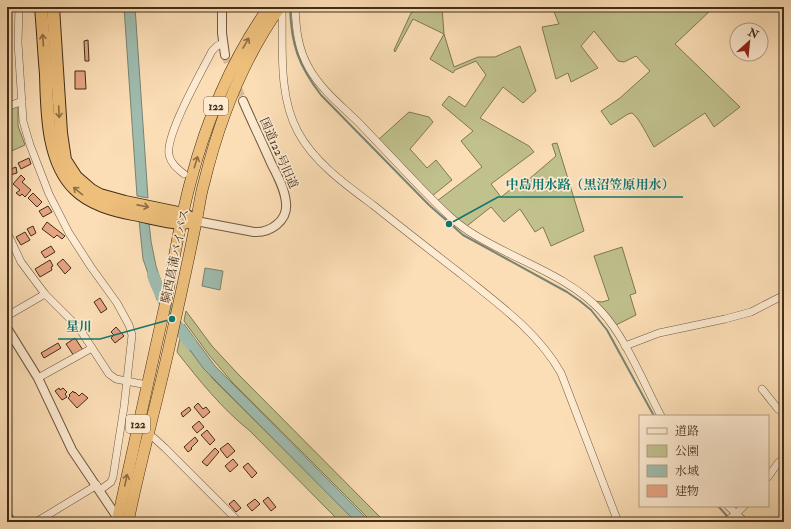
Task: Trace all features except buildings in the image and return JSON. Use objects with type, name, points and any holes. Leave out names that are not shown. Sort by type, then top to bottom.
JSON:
[{"type":"highway","points":[[41,7],[47,104],[55,156],[68,182],[76,190],[98,204],[125,207],[196,221]]},
{"type":"highway","points":[[53,7],[61,133],[65,160],[76,177],[91,190],[125,207]]},
{"type":"highway","name":"騎西菖蒲バイパス","points":[[121,521],[147,435],[165,338],[173,269],[190,180],[209,121],[238,56],[276,9]]},
{"type":"highway","name":"騎西菖蒲バイパス","points":[[121,521],[134,443],[147,385],[165,338],[179,288],[189,228],[196,221],[204,183],[221,124],[237,85],[276,9]]},
{"type":"highway","points":[[134,443],[142,430],[165,338]]},
{"type":"street","points":[[19,7],[18,43],[23,121],[30,145],[49,194],[69,232],[91,267],[117,303],[129,325],[132,335],[127,382],[111,482],[98,487],[36,522]]},
{"type":"street","points":[[222,7],[223,43],[225,55]]},
{"type":"street","points":[[295,7],[297,34],[304,59],[319,82],[336,102],[353,117],[430,197],[469,232],[561,280],[577,290],[602,311],[625,346],[660,415]]},
{"type":"street","points":[[276,9],[284,81],[289,107],[298,132],[318,158],[348,187],[496,302],[519,322],[545,349],[553,359],[563,379],[618,522]]},
{"type":"street","points":[[184,174],[172,163],[169,154],[174,129],[212,51],[223,43]]},
{"type":"street","points":[[7,107],[22,101]]},
{"type":"street","name":"国道122号旧道","points":[[196,221],[254,232],[262,232],[277,225],[285,212],[285,196],[243,101]]},
{"type":"street","points":[[7,232],[21,262],[45,294],[79,328],[109,374],[116,379],[147,385]]},
{"type":"street","points":[[7,316],[45,294]]},
{"type":"street","points":[[625,346],[660,333],[725,320],[751,312],[784,295]]},
{"type":"street","points":[[7,328],[38,378],[72,450],[121,521]]},
{"type":"street","points":[[38,378],[92,348]]},
{"type":"street","points":[[762,388],[778,409],[784,413]]},
{"type":"street","points":[[147,435],[154,438],[165,448],[239,522]]},
{"type":"street","points":[[769,476],[778,463],[784,458]]},
{"type":"street","points":[[729,507],[745,522]]},
{"type":"street","points":[[725,522],[743,507]]},
{"type":"green space","points":[[412,7],[442,7],[444,34],[413,19],[395,52],[394,50],[411,13],[413,12]]},
{"type":"green space","points":[[552,7],[709,7],[712,9],[675,44],[740,107],[714,127],[705,113],[654,147],[641,123],[632,113],[611,125],[601,111],[620,98],[650,71],[636,56],[624,62],[618,61],[594,31],[581,46],[598,68],[571,82],[568,73],[556,79],[542,27],[559,24]]},
{"type":"green space","points":[[444,34],[454,67],[478,57],[495,57],[520,46],[536,91],[523,103],[503,87],[480,118],[529,146],[534,152],[491,184],[501,197],[519,183],[521,186],[556,156],[552,144],[557,143],[584,231],[551,246],[543,227],[535,232],[520,209],[504,222],[491,207],[467,226],[437,201],[482,167],[461,141],[473,131],[442,105],[449,96],[465,107],[486,75],[476,61],[455,70],[453,73],[430,59]]},
{"type":"green space","points":[[18,105],[18,126],[25,145],[7,153],[7,110]]},
{"type":"green space","points":[[409,112],[429,117],[433,122],[410,149],[427,168],[436,160],[452,180],[432,196],[378,140]]},
{"type":"green space","points":[[622,247],[636,293],[630,295],[636,315],[616,325],[595,301],[602,302],[609,300],[594,256]]},
{"type":"green space","points":[[186,311],[212,346],[238,374],[385,522],[372,522],[232,382],[209,355],[184,321]]},
{"type":"green space","points":[[180,338],[214,380],[357,522],[340,522],[250,431],[220,404],[177,352]]},
{"type":"water","points":[[124,7],[135,7],[148,198],[137,196]]},
{"type":"water","points":[[139,220],[149,222],[156,266],[161,281],[157,300],[143,259]]},
{"type":"water","points":[[205,268],[223,271],[220,290],[202,286]]},
{"type":"water","points":[[184,324],[215,366],[370,522],[356,522],[203,368],[180,336]]},
{"type":"waterway","points":[[290,7],[292,32],[297,54],[301,64],[321,95],[429,205],[463,235],[567,292],[591,310],[607,330],[653,415]]},
{"type":"waterway","points":[[153,275],[172,319],[191,344]]},
{"type":"waterway","points":[[7,507],[16,522]]},
{"type":"waterway","points":[[719,507],[728,517]]},
{"type":"tunnel","points":[[225,55],[243,101]]},
{"type":"place","name":"中島用水路（黒沼笠原用水）","points":[[449,224]]},
{"type":"place","name":"星川","points":[[172,319]]}]
